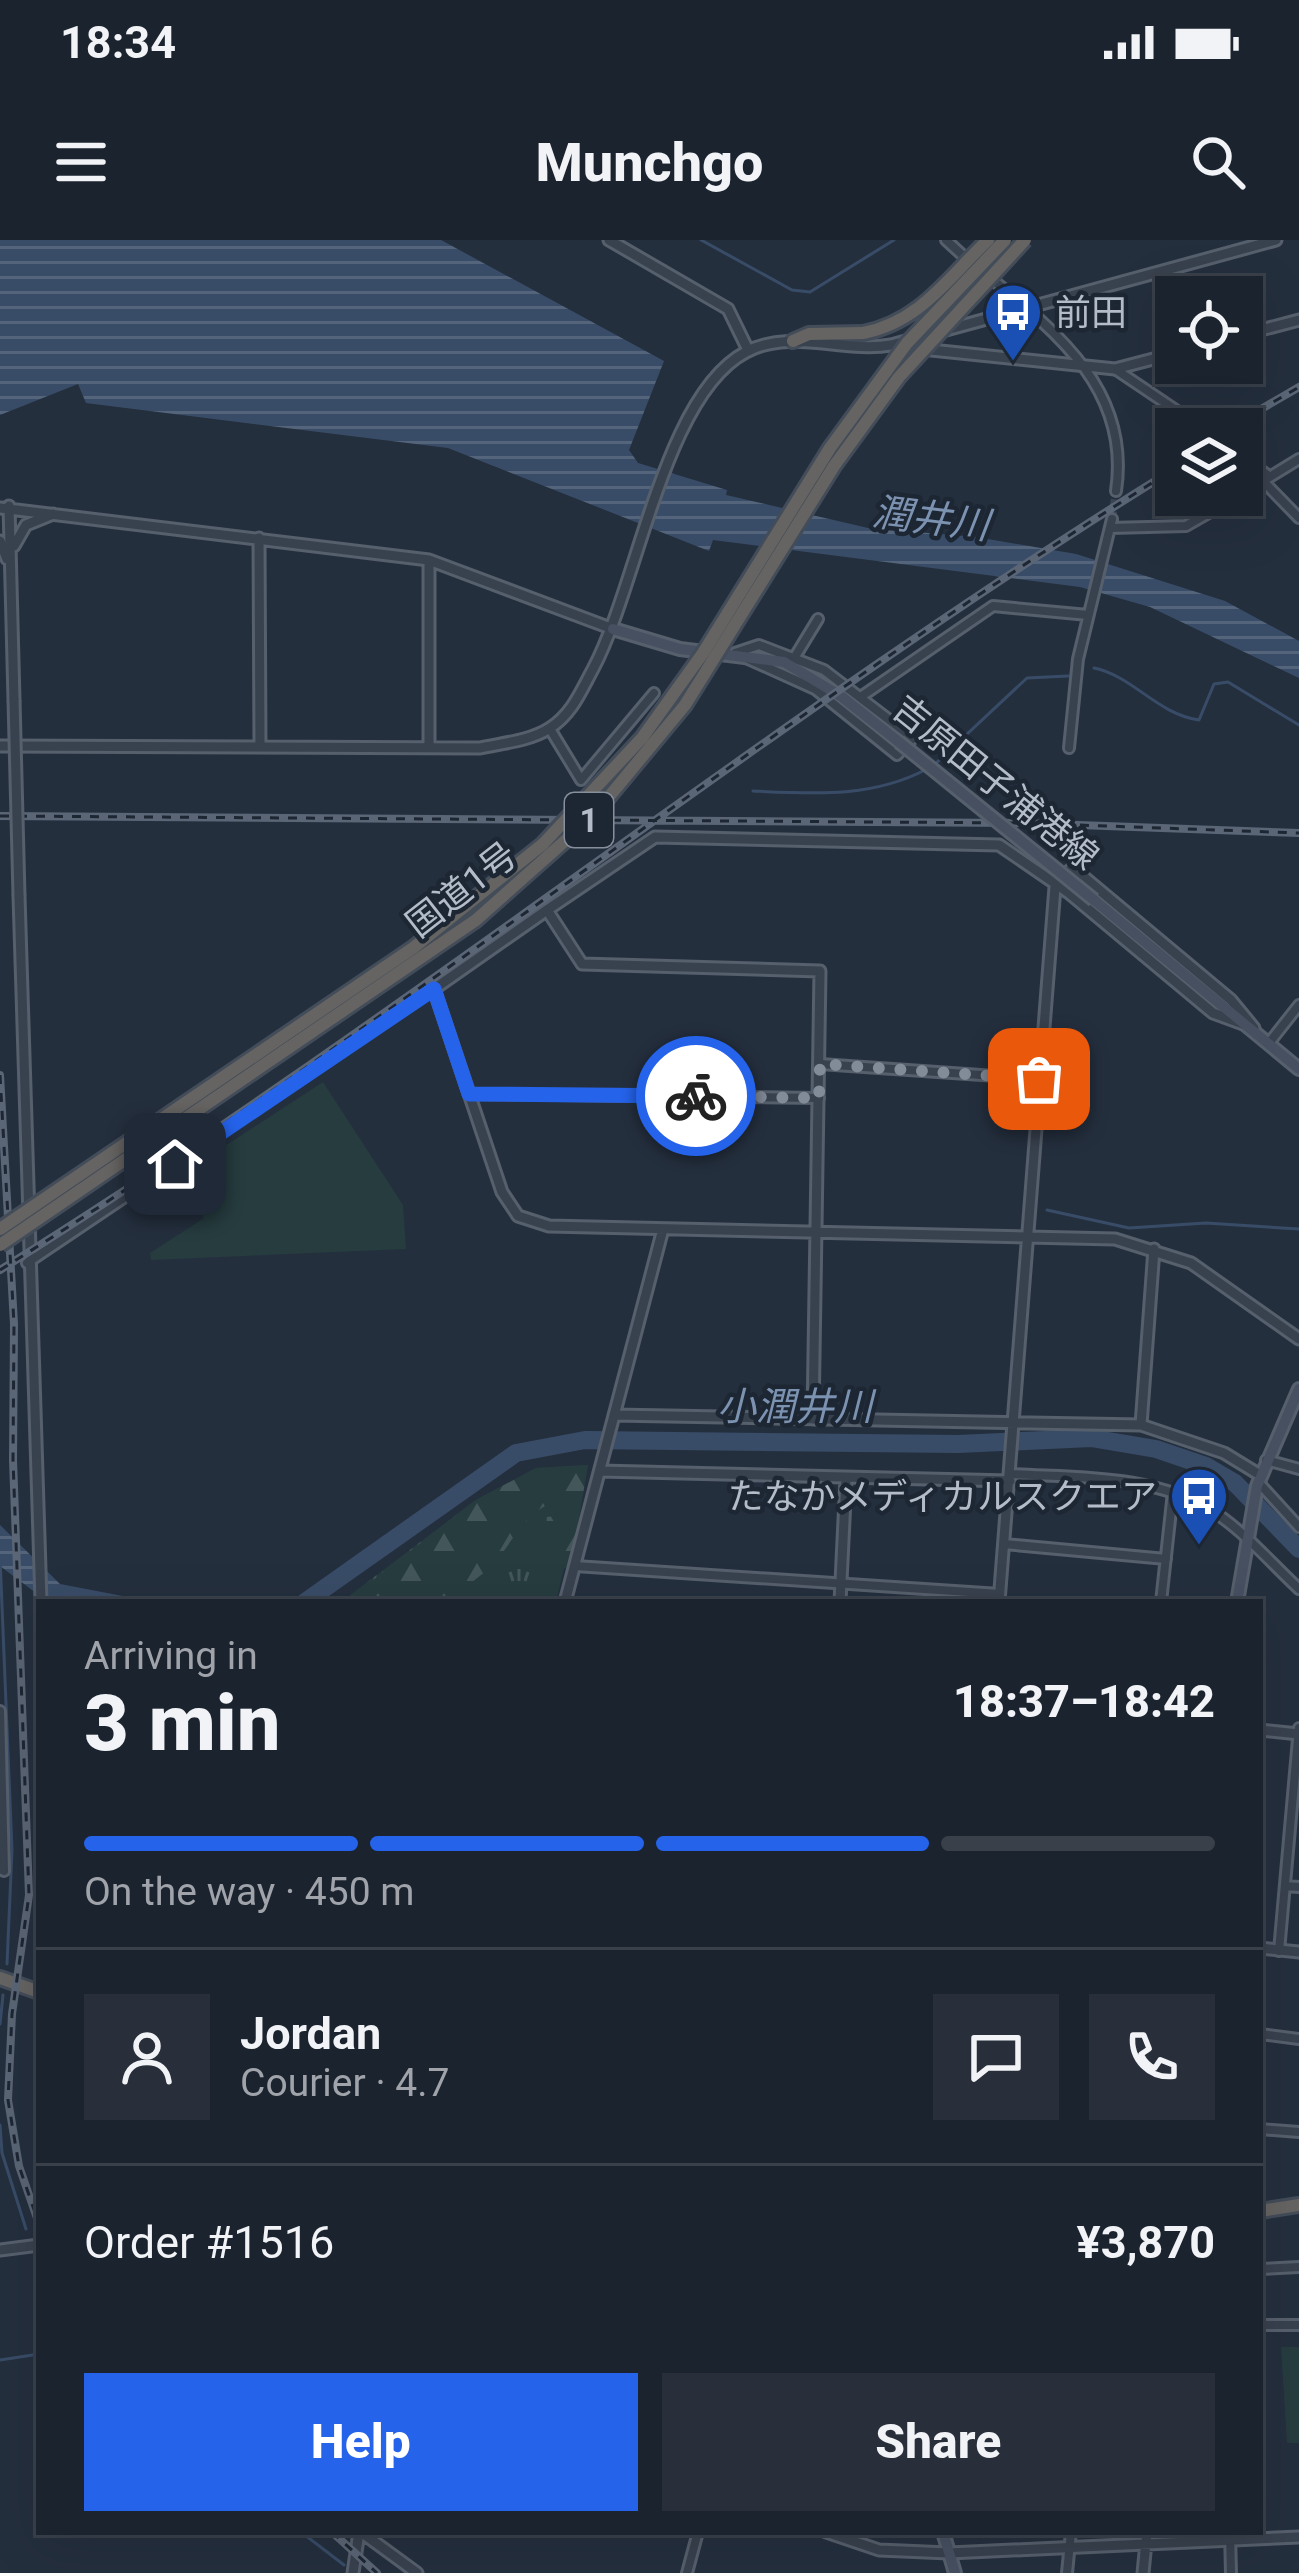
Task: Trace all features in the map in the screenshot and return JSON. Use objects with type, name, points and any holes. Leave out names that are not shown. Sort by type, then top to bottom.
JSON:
[{"type":"highway","points":[[793,340],[809,334],[863,333],[898,323],[920,310],[988,240]]},
{"type":"highway","name":"国道1号","points":[[0,1229],[413,948],[543,844],[654,721],[703,653],[830,448],[907,343],[1005,240]]},
{"type":"highway","name":"国道1号","points":[[0,1245],[476,920],[593,816],[685,705],[834,466],[899,377],[1028,240]]},
{"type":"highway","points":[[0,1978],[36,1991]]},
{"type":"highway","points":[[1263,2211],[1299,2206]]},
{"type":"main road","name":"吉原田子浦港線","points":[[613,629],[680,650],[735,653],[778,661],[807,673],[899,742],[1299,1069]]},
{"type":"main road","points":[[1237,1599],[1244,1535],[1258,1481],[1299,1389]]},
{"type":"main road","points":[[944,2535],[955,2573]]},
{"type":"street","points":[[609,240],[728,309],[748,350]]},
{"type":"street","points":[[946,240],[1084,363],[1116,435],[1116,491]]},
{"type":"street","points":[[989,277],[1028,240]]},
{"type":"street","points":[[0,746],[480,748],[550,728],[572,709],[613,629],[669,465],[704,388],[748,350],[793,340],[860,348],[891,345],[1276,240]]},
{"type":"street","points":[[1263,329],[1299,320]]},
{"type":"street","points":[[891,345],[1115,369],[1173,408]]},
{"type":"street","points":[[1115,369],[1155,359]]},
{"type":"street","points":[[1263,481],[1299,459]]},
{"type":"street","points":[[1263,476],[1299,518]]},
{"type":"street","points":[[41,1599],[26,1264],[11,570],[5,507],[429,560],[613,629]]},
{"type":"street","points":[[11,570],[15,541],[26,524],[64,513]]},
{"type":"street","points":[[1069,748],[1088,615],[1111,523],[1186,526],[1203,516]]},
{"type":"street","points":[[259,538],[260,747]]},
{"type":"street","points":[[0,541],[11,570]]},
{"type":"street","points":[[429,560],[429,748]]},
{"type":"street","points":[[862,696],[993,606],[1088,615]]},
{"type":"street","points":[[796,655],[818,619]]},
{"type":"street","points":[[758,644],[796,655],[862,696],[913,738],[897,755],[804,682],[735,653],[758,644]]},
{"type":"street","points":[[550,728],[580,780],[654,693]]},
{"type":"street","points":[[26,1264],[655,837],[999,845],[1214,1012],[1244,1024]]},
{"type":"street","points":[[575,1566],[1000,1598],[1055,887],[1070,870],[1079,872],[1231,1000],[1263,1039],[1299,1005]]},
{"type":"street","points":[[547,910],[582,964],[814,968],[822,978],[813,1419]]},
{"type":"street","points":[[434,989],[502,1192],[518,1216],[549,1226],[1031,1238],[1082,1235],[1154,1250],[1220,1279],[1299,1339]]},
{"type":"street","points":[[820,1064],[1039,1079]]},
{"type":"street","points":[[469,1094],[819,1098]]},
{"type":"street","points":[[566,1599],[663,1229]]},
{"type":"street","points":[[1141,1425],[1154,1250]]},
{"type":"street","points":[[612,1419],[1141,1425],[1208,1447],[1258,1481],[1299,1527]]},
{"type":"street","points":[[1265,1460],[1299,1468]]},
{"type":"street","points":[[600,1468],[846,1480],[1107,1479],[1173,1492],[1217,1514],[1299,1588]]},
{"type":"street","points":[[840,1599],[846,1480]]},
{"type":"street","points":[[1161,1599],[1173,1492]]},
{"type":"street","points":[[1004,1544],[1166,1559]]},
{"type":"street","points":[[0,1711],[4,1870],[0,1869]]},
{"type":"street","points":[[1263,1730],[1299,1732],[1280,1951]]},
{"type":"street","points":[[1286,1886],[1299,1887]]},
{"type":"street","points":[[1263,1948],[1299,1952]]},
{"type":"street","points":[[1263,2034],[1299,2039]]},
{"type":"street","points":[[1263,2129],[1299,2132]]},
{"type":"street","points":[[0,2250],[36,2245]]},
{"type":"street","points":[[1263,2269],[1299,2267]]},
{"type":"street","points":[[1263,2325],[1299,2325]]},
{"type":"street","points":[[352,2573],[359,2535]]},
{"type":"street","points":[[364,2535],[417,2573]]},
{"type":"street","points":[[687,2573],[697,2535]]},
{"type":"street","points":[[835,2535],[879,2550],[949,2553],[1147,2538],[1299,2537]]},
{"type":"street","points":[[1067,2573],[1071,2535]]},
{"type":"street","points":[[1230,2536],[1231,2573]]},
{"type":"street","points":[[1143,2573],[1147,2538]]},
{"type":"green space","points":[[323,1082],[403,1205],[406,1249],[151,1260],[150,1253],[204,1218],[179,1176]]},
{"type":"green space","points":[[588,1465],[557,1599],[345,1599],[476,1500],[536,1468]]},
{"type":"green space","points":[[588,1465],[571,1566],[553,1572],[542,1557],[547,1517],[562,1515],[556,1501],[527,1520],[495,1562],[455,1599],[349,1599],[474,1501],[536,1468]]},
{"type":"green space","points":[[1281,2347],[1299,2347],[1299,2443],[1287,2443]]},
{"type":"water","points":[[0,240],[441,240],[664,361],[629,450],[638,463],[727,490],[726,495],[868,528],[976,537],[1076,554],[1225,601],[1299,641],[1299,678],[1150,607],[1080,587],[713,540],[709,551],[448,448],[86,403],[78,384],[0,415]]},
{"type":"water","points":[[0,1525],[60,1584],[138,1599],[44,1599],[0,1566]]},
{"type":"waterway","points":[[701,240],[792,290],[810,292],[894,240]]},
{"type":"waterway","points":[[1094,668],[1199,720],[1214,684],[1228,682],[1299,725]]},
{"type":"waterway","points":[[935,764],[1027,678],[1068,676]]},
{"type":"waterway","points":[[753,791],[864,789],[927,769]]},
{"type":"waterway","points":[[1047,1210],[1129,1228],[1206,1223],[1299,1229]]},
{"type":"waterway","name":"小潤井川","points":[[309,1599],[516,1453],[585,1440],[958,1444],[1091,1438],[1156,1449],[1206,1466],[1235,1483],[1299,1549]]},
{"type":"waterway","points":[[0,1557],[12,1850],[7,1964]]},
{"type":"waterway","points":[[0,2024],[3,1995]]},
{"type":"waterway","points":[[0,2125],[2,2153],[26,2229]]},
{"type":"waterway","points":[[0,2360],[36,2354]]},
{"type":"waterway","points":[[305,2535],[344,2565]]},
{"type":"tunnel","points":[[1112,519],[1116,491]]},
{"type":"railway","points":[[1263,408],[1299,387]]},
{"type":"railway","points":[[0,1270],[297,1074],[878,663],[1155,481]]},
{"type":"railway","points":[[0,816],[1023,823],[1299,833]]},
{"type":"railway","points":[[0,1075],[14,1324],[13,1460],[29,1895],[12,2014],[8,2100],[19,2166],[36,2215]]},
{"type":"railway","points":[[335,2535],[377,2573]]},
{"type":"way so far","points":[[696,1096],[819,1098],[820,1064],[1039,1079]]},
{"type":"place","name":"前田","points":[[1013,363]]},
{"type":"place","name":"たなかメディカルスクエア","points":[[1199,1547]]},
{"type":"route","points":[[175,1164],[434,989],[469,1094],[696,1096]]},
{"type":"water label","name":"潤井川","points":[[931,518]]}]
